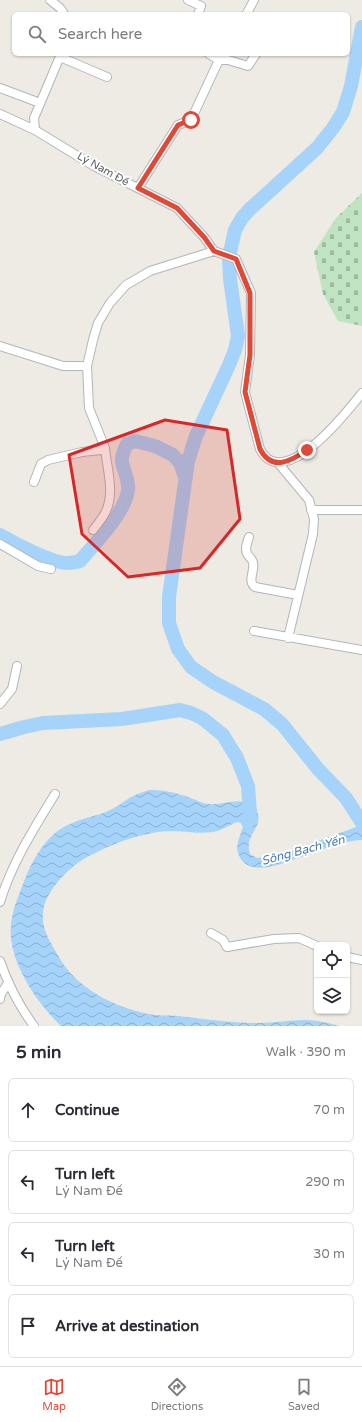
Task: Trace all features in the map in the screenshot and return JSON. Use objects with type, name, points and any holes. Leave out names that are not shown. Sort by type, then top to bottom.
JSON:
[{"type":"street","points":[[50,0],[63,12]]},
{"type":"street","points":[[188,0],[201,6],[199,12]]},
{"type":"street","points":[[248,12],[254,0]]},
{"type":"street","points":[[36,130],[34,118],[61,56],[107,77]]},
{"type":"street","points":[[212,56],[219,60],[228,60],[248,66],[255,56]]},
{"type":"street","points":[[138,188],[178,125],[191,120],[219,60]]},
{"type":"street","points":[[0,88],[40,103]]},
{"type":"street","name":"Lý Nam Đế","points":[[0,114],[36,130],[94,166],[177,208],[204,237],[214,251]]},
{"type":"street","points":[[93,530],[104,515],[109,503],[110,491],[105,448],[89,408],[87,366],[98,323],[110,303],[126,284],[150,271],[214,251],[236,259],[250,293],[250,355],[245,392],[260,449],[263,456],[268,460],[278,463],[294,459],[320,440],[362,393]]},
{"type":"street","points":[[0,346],[63,366],[87,366]]},
{"type":"street","points":[[34,482],[41,464],[48,460],[105,448]]},
{"type":"street","points":[[278,463],[309,500],[314,519],[313,534],[288,638]]},
{"type":"street","points":[[311,510],[362,510]]},
{"type":"street","points":[[249,537],[246,550],[247,554],[253,561],[254,568],[251,581],[252,584],[255,587],[298,595]]},
{"type":"street","points":[[0,544],[38,566],[51,569]]},
{"type":"street","points":[[254,631],[362,650]]},
{"type":"street","points":[[0,704],[12,689],[17,666]]},
{"type":"street","points":[[0,902],[4,889],[30,836],[56,794]]},
{"type":"street","points":[[211,933],[223,940],[227,947],[274,938],[299,938],[314,945]]},
{"type":"street","points":[[350,958],[362,960]]},
{"type":"street","points":[[0,961],[8,983],[23,1011],[34,1026]]},
{"type":"street","points":[[0,999],[1,994],[8,983]]},
{"type":"highlighted area","points":[[165,420],[227,430],[240,519],[200,568],[128,577],[82,534],[69,455]]},
{"type":"green space","points":[[362,193],[362,326],[338,321],[323,294],[314,252],[336,218]]},
{"type":"water","name":"Sông Bạch Yến","points":[[149,790],[160,790],[173,793],[206,804],[241,801],[251,805],[255,808],[259,819],[249,842],[249,847],[250,854],[257,858],[278,855],[362,826],[362,840],[343,843],[281,864],[259,868],[250,866],[243,862],[238,853],[238,843],[243,826],[241,823],[237,822],[222,829],[207,833],[170,831],[148,834],[138,836],[106,848],[80,861],[66,873],[53,888],[45,904],[43,918],[45,930],[66,968],[86,987],[109,1001],[135,1011],[148,1014],[249,1023],[309,1020],[340,1026],[61,1026],[42,1005],[19,966],[11,938],[11,925],[14,909],[32,863],[50,838],[61,829],[73,823],[106,812],[135,795]]},
{"type":"waterway","points":[[362,27],[351,86],[343,112],[333,128],[317,148],[250,209],[242,218],[235,230],[229,257],[230,279],[238,336],[235,350],[196,436],[188,461],[169,597],[169,623],[178,649],[191,667],[213,682],[264,709],[282,724],[318,769],[346,798],[362,823]]},
{"type":"waterway","points":[[0,535],[52,560],[67,563],[80,561],[110,525],[124,504],[128,485],[122,457],[127,444],[135,441],[155,446],[173,455],[180,463],[185,477]]},
{"type":"waterway","points":[[0,734],[43,723],[122,719],[180,710],[191,713],[202,718],[223,735],[237,758],[248,786],[250,812],[248,822]]},
{"type":"route","points":[[191,120],[178,125],[138,188],[177,208],[204,237],[214,251],[236,259],[250,293],[250,355],[245,392],[260,449],[263,456],[268,460],[278,463],[294,459],[307,450]]}]
